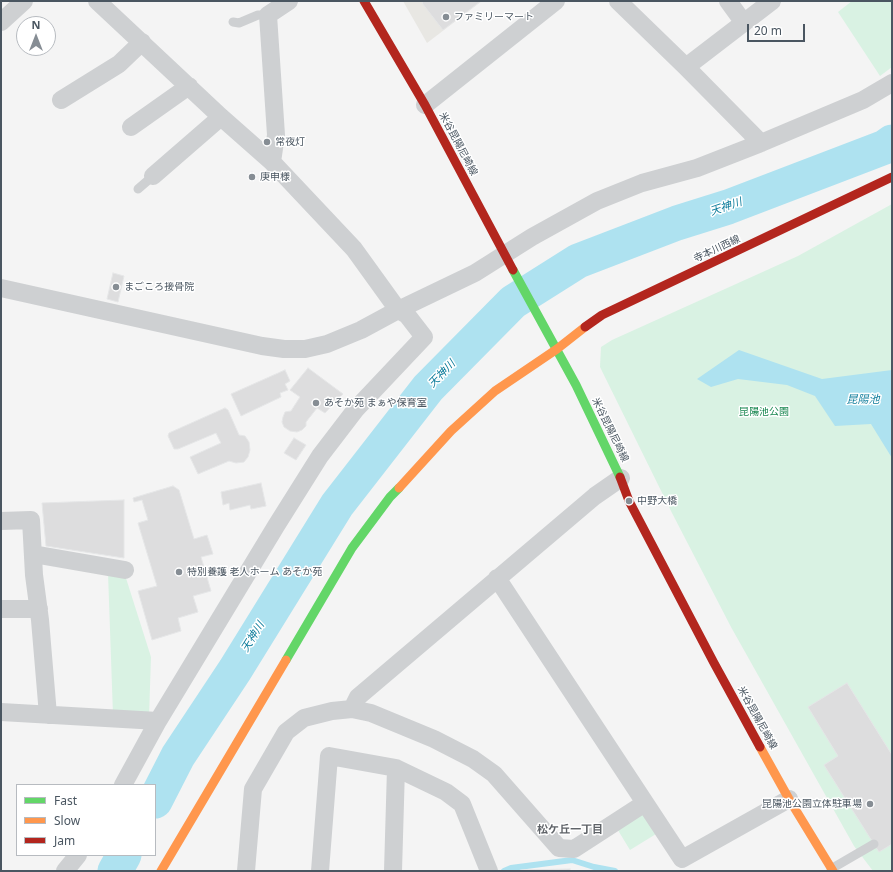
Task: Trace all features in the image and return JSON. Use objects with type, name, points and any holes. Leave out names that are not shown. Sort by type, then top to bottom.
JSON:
[{"type":"main road","name":"米谷昆陽尼崎線","points":[[364,1],[425,105],[508,261],[557,349],[621,478],[629,501],[714,663],[789,799],[832,870]]},
{"type":"main road","name":"寺本川西線","points":[[161,871],[352,548],[370,522],[412,472],[470,413],[495,391],[557,349],[602,315],[872,188],[892,177]]},
{"type":"street","points":[[1,22],[24,1]]},
{"type":"street","points":[[97,1],[272,162],[354,249],[398,310],[407,315],[424,337],[356,409],[320,456],[158,721],[124,784]]},
{"type":"street","points":[[272,162],[276,135],[268,14],[289,1]]},
{"type":"street","points":[[425,105],[556,1]]},
{"type":"street","points":[[618,1],[760,143]]},
{"type":"street","points":[[728,1],[744,23]]},
{"type":"street","points":[[686,68],[772,1]]},
{"type":"street","points":[[60,100],[119,64],[142,42]]},
{"type":"street","points":[[1,288],[262,346],[305,348],[327,344],[361,330],[398,310],[475,273],[508,261],[597,201],[642,183],[697,168],[760,143],[863,100],[892,83]]},
{"type":"street","points":[[131,127],[189,86]]},
{"type":"street","points":[[153,176],[222,117]]},
{"type":"street","points":[[352,709],[358,697],[595,496],[621,478]]},
{"type":"street","points":[[1,521],[32,520],[33,554],[48,715]]},
{"type":"street","points":[[33,554],[125,570]]},
{"type":"street","points":[[497,578],[682,860],[789,799]]},
{"type":"street","points":[[1,609],[39,609]]},
{"type":"street","points":[[246,871],[253,789],[286,732],[304,718],[332,711],[352,709],[372,713],[434,739],[473,759],[494,774],[558,848],[574,849],[645,803]]},
{"type":"street","points":[[1,712],[158,721]]},
{"type":"street","points":[[320,871],[329,756],[396,768],[446,792],[462,804],[489,871]]},
{"type":"street","points":[[392,871],[396,768]]},
{"type":"street","points":[[65,871],[77,856]]},
{"type":"lane","points":[[233,22],[238,23],[258,14],[268,14]]},
{"type":"lane","points":[[138,189],[153,176]]},
{"type":"lane","points":[[832,870],[874,844]]},
{"type":"shaded area","points":[[403,1],[482,1],[427,43]]},
{"type":"green space","points":[[852,1],[892,1],[892,67],[880,76],[838,12]]},
{"type":"green space","name":"昆陽池公園","points":[[892,204],[892,871],[873,871],[854,846],[731,627],[672,513],[600,367],[601,347],[612,340],[798,256]]},
{"type":"green space","points":[[108,573],[125,575],[151,657],[149,717],[113,715]]},
{"type":"green space","points":[[642,813],[656,834],[630,850],[616,827]]},
{"type":"water","name":"昆陽池","points":[[739,350],[822,379],[892,370],[892,458],[871,424],[835,426],[815,396],[787,385],[738,379],[711,387],[697,379]]},
{"type":"building","name":"ファミリーマート","points":[[424,1],[481,1],[443,30],[422,3]]},
{"type":"building","name":"庚申様","points":[[252,172],[257,177],[252,182],[247,177]]},
{"type":"building","name":"まごころ接骨院","points":[[113,273],[124,276],[118,302],[107,299]]},
{"type":"building","name":"あそか苑 まぁや保育室","points":[[308,368],[343,394],[325,413],[317,408],[306,422],[306,426],[302,430],[297,432],[290,431],[284,427],[282,422],[283,417],[285,412],[291,411],[300,397],[290,390]]},
{"type":"building","points":[[285,370],[290,381],[285,384],[288,390],[280,393],[281,397],[241,416],[231,394]]},
{"type":"building","points":[[225,408],[228,410],[239,435],[245,436],[249,442],[250,450],[248,457],[244,462],[236,463],[229,461],[198,474],[190,457],[221,443],[216,433],[178,449],[174,449],[168,436],[169,433]]},
{"type":"building","points":[[294,438],[306,445],[296,460],[284,453]]},
{"type":"building","points":[[261,483],[266,506],[251,509],[250,505],[230,510],[229,503],[223,505],[221,492]]},
{"type":"building","name":"特別養護 老人ホーム あそか苑","points":[[173,486],[179,490],[194,539],[207,535],[213,554],[201,557],[211,591],[193,596],[198,612],[178,618],[181,631],[152,640],[138,591],[157,586],[138,523],[148,520],[142,500],[134,502],[133,498]]},
{"type":"building","points":[[124,500],[124,558],[46,546],[42,503]]},
{"type":"building","name":"昆陽池公園立体駐車場","points":[[847,683],[892,755],[892,844],[879,852],[824,765],[838,756],[808,707]]},
{"type":"building","points":[[570,869],[570,871],[517,871],[522,870]]},
{"type":"waterway","name":"天神川","points":[[156,799],[178,756],[235,670],[337,505],[428,388],[513,302],[578,261],[677,223],[728,207],[885,147],[892,142]]},
{"type":"waterway","name":"天神川","points":[[115,871],[123,856]]},
{"type":"waterway","points":[[504,871],[511,868],[572,860],[594,867],[615,871]]},
{"type":"traffic: fast","points":[[513,270],[576,385],[620,477]]},
{"type":"traffic: fast","points":[[286,660],[352,548],[390,497],[399,488]]},
{"type":"traffic: slow","points":[[399,488],[451,431],[495,391],[557,349],[585,327]]},
{"type":"traffic: slow","points":[[161,871],[286,660]]},
{"type":"traffic: slow","points":[[760,747],[789,799],[833,871]]},
{"type":"traffic: jam","points":[[364,1],[425,105],[513,270]]},
{"type":"traffic: jam","points":[[585,327],[602,315],[892,177]]},
{"type":"traffic: jam","points":[[620,477],[629,501],[760,747]]},
{"type":"place","name":"ファミリーマート","points":[[446,17]]},
{"type":"place","name":"常夜灯","points":[[267,142]]},
{"type":"place","name":"庚申様","points":[[252,177]]},
{"type":"place","name":"まごころ接骨院","points":[[116,287]]},
{"type":"place","name":"あそか苑 まぁや保育室","points":[[316,403]]},
{"type":"place","name":"中野大橋","points":[[629,501]]},
{"type":"place","name":"特別養護 老人ホーム あそか苑","points":[[179,572]]},
{"type":"place","name":"昆陽池公園立体駐車場","points":[[870,804]]},
{"type":"district","name":"松ケ丘一丁目","points":[[570,830]]}]
